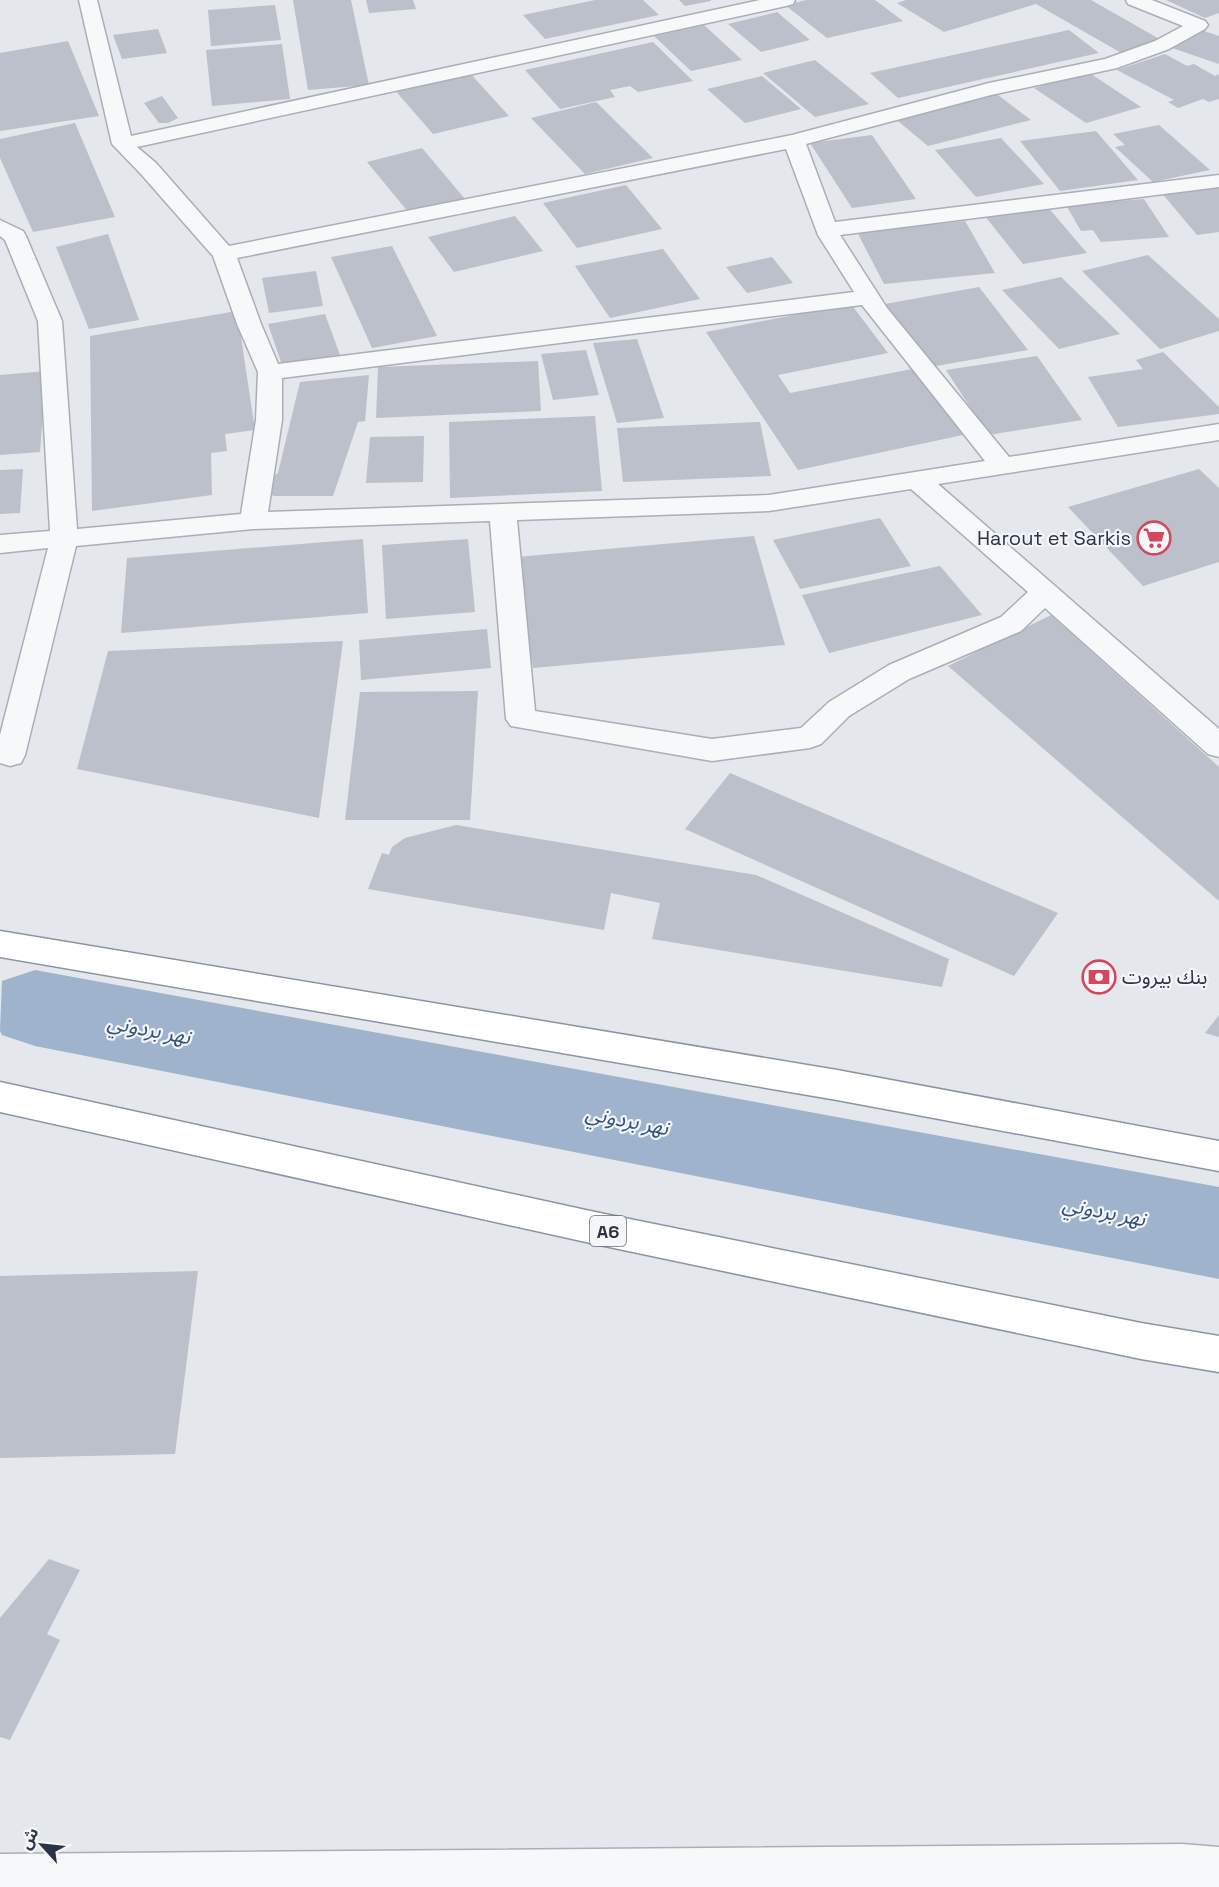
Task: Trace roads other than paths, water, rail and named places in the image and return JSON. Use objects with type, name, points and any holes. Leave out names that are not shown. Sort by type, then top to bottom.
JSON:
[{"type":"highway","points":[[0,944],[826,1083],[1219,1155]]},
{"type":"highway","name":"A6","points":[[0,1097],[595,1228],[1141,1341],[1219,1354]]},
{"type":"street","points":[[88,0],[122,144],[148,168],[224,254],[249,324],[270,372],[269,420],[253,521]]},
{"type":"street","points":[[122,144],[786,0]]},
{"type":"street","points":[[224,254],[794,141],[989,89],[1110,64],[1162,45],[1198,25],[1136,0]]},
{"type":"street","points":[[794,141],[828,230],[878,312],[1002,465]]},
{"type":"street","points":[[828,230],[1219,181]]},
{"type":"street","points":[[0,227],[15,236],[50,321],[64,538],[10,755]]},
{"type":"street","points":[[270,372],[869,297]]},
{"type":"street","points":[[0,544],[253,521],[769,503],[1219,432]]},
{"type":"street","points":[[916,479],[1219,746]]},
{"type":"street","points":[[503,512],[521,719],[712,750],[810,737],[838,709],[899,672],[1011,624],[1045,592]]},
{"type":"street","points":[[0,1878],[1196,1875]]},
{"type":"waterway","name":"نهر بردوني","points":[[35,1008],[1219,1233]]},
{"type":"place","name":"Harout et Sarkis","points":[[1154,538]]},
{"type":"place","name":"بنك بيروت","points":[[1099,977]]}]
